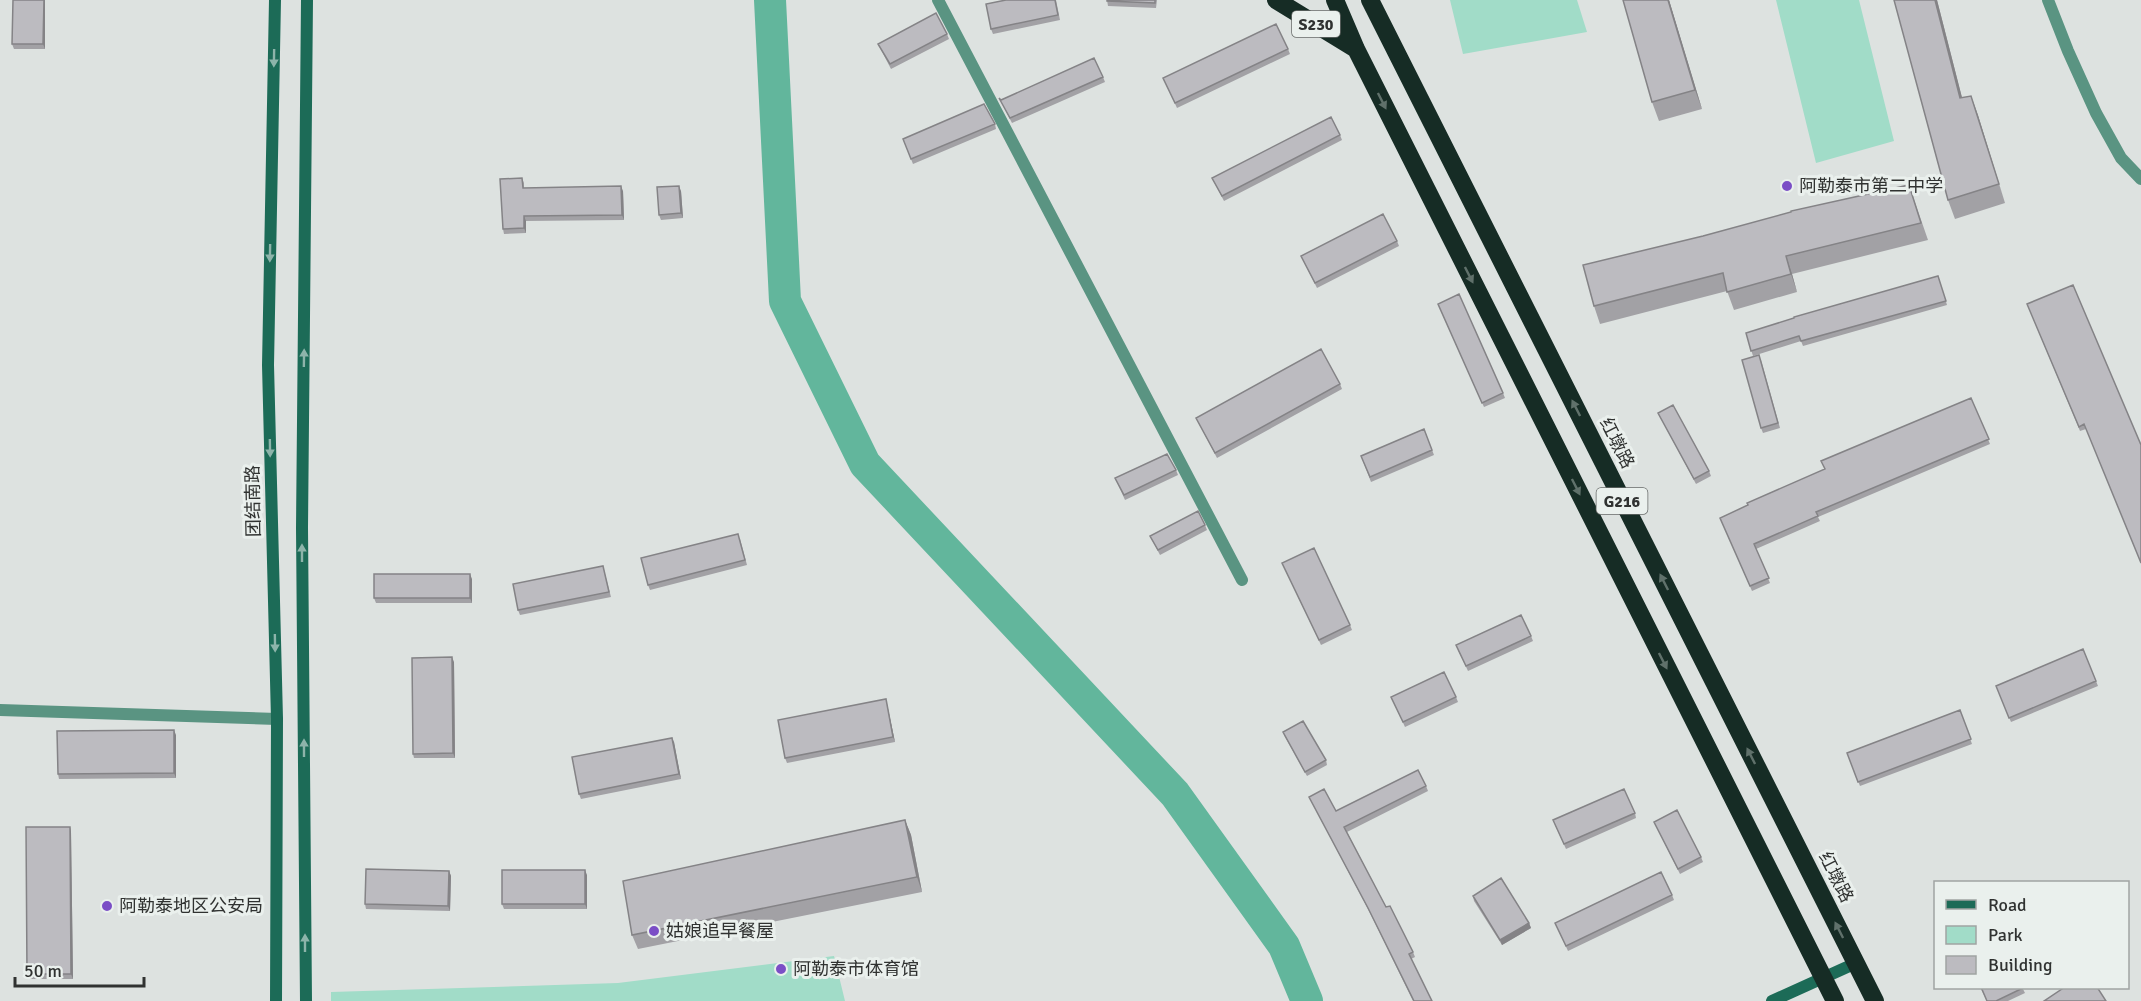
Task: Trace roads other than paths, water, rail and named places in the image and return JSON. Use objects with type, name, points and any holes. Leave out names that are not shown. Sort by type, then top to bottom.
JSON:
[{"type":"highway","name":"S230","points":[[1276,0],[1356,48]]},
{"type":"highway","name":"G216","points":[[1335,0],[1356,48],[1834,1001]]},
{"type":"highway","name":"红墩路","points":[[1370,0],[1875,1001]]},
{"type":"main road","name":"团结南路","points":[[275,0],[268,365],[277,719],[276,1001]]},
{"type":"main road","points":[[306,1001],[302,528],[308,0]]},
{"type":"main road","points":[[1772,1001],[1856,963]]},
{"type":"street","points":[[938,0],[1242,580]]},
{"type":"street","points":[[2048,0],[2096,113],[2121,158],[2141,179]]},
{"type":"street","points":[[0,710],[277,719]]},
{"type":"waterway","points":[[770,0],[785,301],[865,464],[1175,794],[1284,946],[1307,1001]]},
{"type":"place","name":"阿勒泰市第二中学","points":[[1787,186]]},
{"type":"place","name":"阿勒泰地区公安局","points":[[107,906]]},
{"type":"place","name":"姑娘追早餐屋","points":[[654,931]]},
{"type":"place","name":"阿勒泰市体育馆","points":[[781,969]]}]
